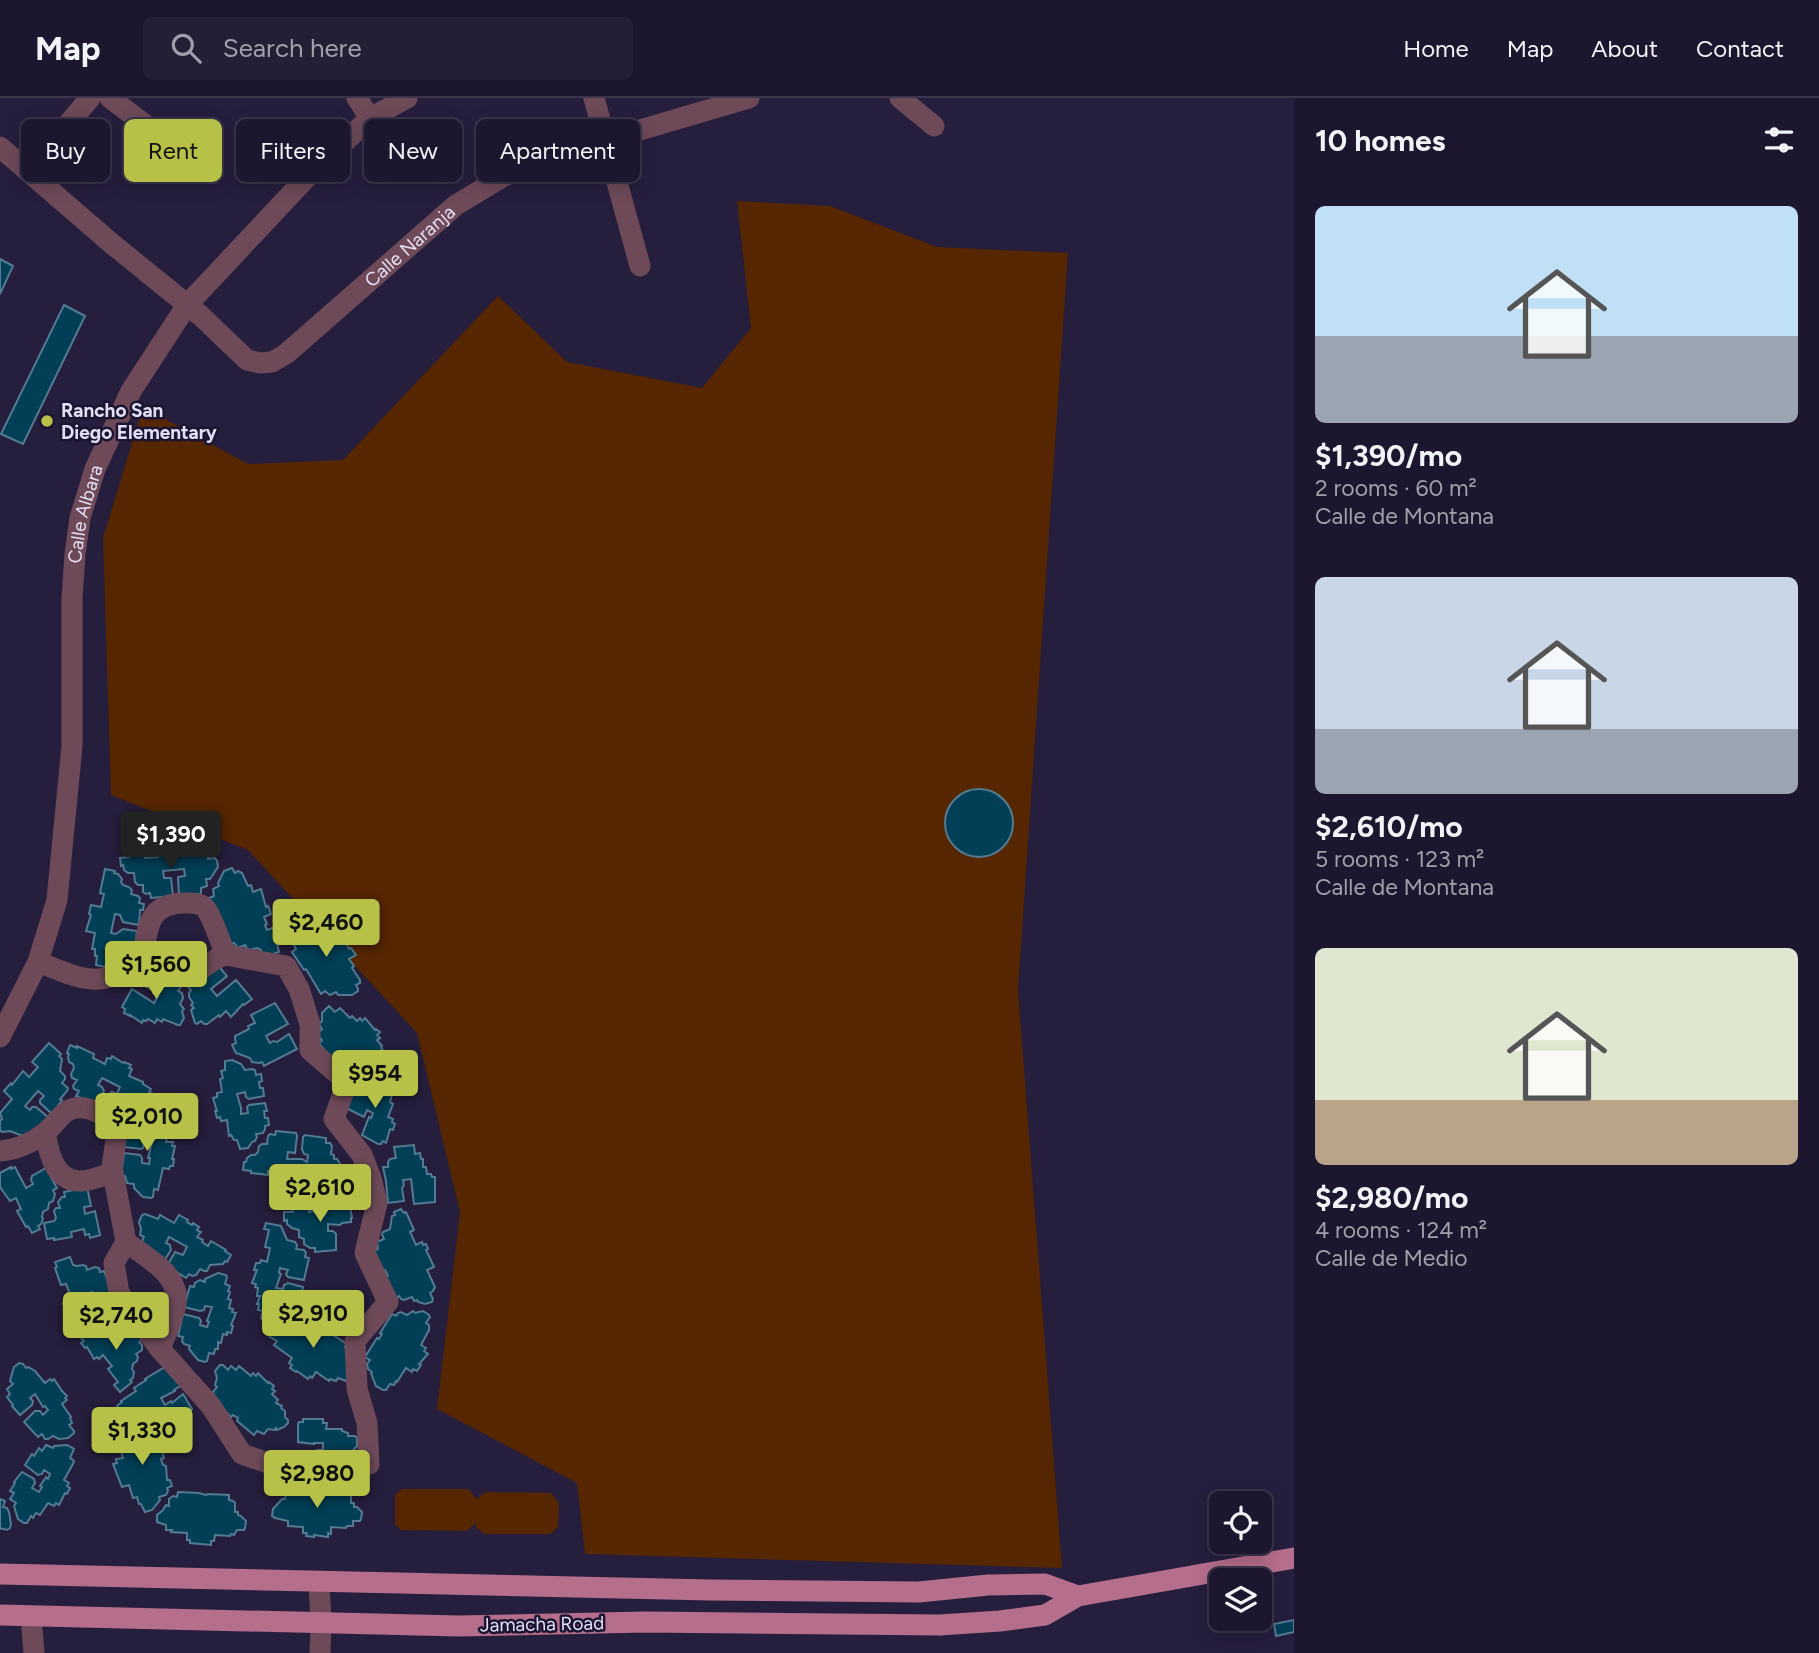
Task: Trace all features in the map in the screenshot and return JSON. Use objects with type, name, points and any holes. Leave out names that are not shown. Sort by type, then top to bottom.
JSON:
[{"type":"main road","name":"Jamacha Road","points":[[0,1615],[459,1626],[645,1622],[940,1625],[1045,1615],[1078,1596],[1294,1559]]},
{"type":"main road","name":"Jamacha Road","points":[[0,1574],[919,1592],[1045,1584],[1078,1596]]},
{"type":"main road","points":[[610,1588],[645,1622]]},
{"type":"street","points":[[72,119],[90,98]]},
{"type":"street","points":[[110,98],[138,119]]},
{"type":"street","points":[[357,98],[370,118]]},
{"type":"street","name":"Calle Albara","points":[[0,1037],[38,962],[57,900],[72,746],[72,599],[75,554],[80,518],[94,469],[131,391],[187,305],[307,177],[370,118],[407,98]]},
{"type":"street","points":[[594,98],[599,119]]},
{"type":"street","name":"Calle Naranja","points":[[640,131],[749,98]]},
{"type":"street","points":[[900,98],[934,126]]},
{"type":"street","points":[[0,146],[21,166]]},
{"type":"street","points":[[40,182],[187,305]]},
{"type":"street","name":"Calle Naranja","points":[[187,305],[247,360],[272,362],[286,354],[456,205],[495,182]]},
{"type":"street","points":[[616,182],[640,266]]},
{"type":"street","points":[[142,962],[151,917],[164,907],[180,903],[197,903],[207,909],[226,955]]},
{"type":"street","points":[[0,1151],[19,1148],[45,1133],[68,1110],[90,1109],[113,1121],[117,1133],[111,1167],[126,1242],[114,1263],[119,1293],[160,1349],[211,1406],[242,1454],[302,1475],[331,1478],[351,1473],[369,1464],[367,1423],[357,1389],[355,1341],[388,1302],[365,1254],[377,1203],[362,1155],[334,1119],[347,1082],[310,1050],[310,1024],[299,989],[286,967],[226,955],[217,957],[188,976],[180,976],[154,964],[142,962],[99,980],[84,979],[38,962]]},
{"type":"street","points":[[45,1133],[50,1157],[60,1174],[71,1180],[81,1181],[113,1173]]},
{"type":"street","points":[[126,1242],[169,1276],[176,1292],[176,1306],[160,1349]]},
{"type":"street","points":[[319,1582],[320,1653]]},
{"type":"street","points":[[31,1616],[34,1653]]},
{"type":"shaded area","points":[[737,201],[830,206],[937,247],[1068,253],[1018,990],[1062,1568],[585,1554],[577,1483],[437,1409],[460,1212],[417,1033],[248,850],[111,795],[103,538],[143,407],[248,464],[343,460],[498,296],[567,362],[702,388],[751,328]]},
{"type":"shaded area","points":[[402,1489],[468,1489],[477,1499],[485,1492],[551,1493],[559,1503],[558,1527],[550,1534],[484,1534],[476,1527],[476,1517],[475,1524],[467,1531],[401,1530],[395,1524],[395,1495]]},
{"type":"building","points":[[0,259],[13,266],[0,294]]},
{"type":"building","points":[[64,305],[85,316],[23,444],[1,434]]},
{"type":"building","points":[[972,789],[986,789],[998,794],[1008,804],[1013,823],[1008,842],[998,852],[986,857],[972,857],[960,852],[950,842],[945,830],[945,816],[950,804],[960,794]]},
{"type":"building","points":[[177,845],[185,848],[186,854],[201,853],[208,855],[208,859],[215,858],[217,861],[218,867],[210,879],[206,879],[207,886],[201,888],[201,894],[179,895],[178,877],[185,876],[184,869],[163,871],[164,878],[171,878],[173,896],[151,898],[150,893],[143,892],[143,885],[135,882],[134,873],[128,873],[123,865],[121,866],[120,858],[145,854],[145,858],[158,857],[161,846],[166,848]]},
{"type":"building","points":[[232,868],[235,873],[242,873],[253,892],[261,889],[271,914],[264,917],[267,930],[279,926],[282,933],[275,936],[279,952],[271,955],[261,953],[257,948],[247,949],[245,945],[238,948],[234,943],[229,945],[209,898],[214,896],[213,889],[219,886],[224,871]]},
{"type":"building","points":[[105,869],[115,871],[122,879],[123,885],[132,890],[131,894],[140,898],[139,903],[144,904],[143,910],[140,910],[139,925],[123,922],[120,915],[115,914],[111,933],[116,934],[123,929],[137,931],[136,940],[133,954],[127,953],[124,958],[116,957],[105,967],[96,965],[97,956],[95,949],[92,949],[95,933],[86,931],[91,905],[101,907],[104,894],[100,893]]},
{"type":"building","points":[[307,918],[318,921],[333,937],[340,932],[349,949],[356,955],[349,959],[360,983],[356,985],[358,991],[352,995],[338,995],[336,992],[330,995],[325,991],[321,994],[292,952],[296,949],[293,943],[298,939],[296,936],[300,923]]},
{"type":"building","points":[[216,963],[227,976],[211,989],[217,996],[236,980],[252,999],[231,1017],[226,1011],[207,1024],[201,1021],[197,1024],[191,1010],[194,1008],[188,987]]},
{"type":"building","points":[[149,970],[181,987],[178,991],[182,993],[180,1004],[184,1009],[184,1018],[180,1025],[163,1019],[162,1022],[157,1019],[155,1023],[148,1019],[142,1023],[124,1013],[125,1009],[122,1007],[132,989],[154,1003],[158,996],[153,990],[140,984]]},
{"type":"building","points":[[275,1003],[288,1024],[266,1036],[270,1043],[289,1034],[297,1049],[264,1066],[262,1062],[252,1062],[250,1058],[236,1053],[232,1045],[236,1043],[235,1036],[255,1023],[251,1015]]},
{"type":"building","points":[[329,1006],[335,1012],[340,1008],[357,1021],[365,1018],[380,1032],[377,1035],[380,1038],[377,1040],[391,1058],[388,1064],[391,1070],[386,1075],[372,1077],[369,1074],[364,1079],[359,1076],[355,1080],[336,1058],[334,1060],[319,1044],[322,1040],[318,1033],[322,1029],[319,1024],[322,1021],[322,1013]]},
{"type":"building","points":[[49,1043],[61,1054],[60,1071],[65,1076],[62,1083],[68,1088],[67,1091],[52,1114],[40,1103],[44,1096],[38,1091],[25,1106],[30,1110],[36,1107],[49,1118],[27,1135],[2,1132],[0,1113],[12,1099],[4,1091],[23,1071],[29,1077],[38,1067],[32,1062]]},
{"type":"building","points":[[70,1045],[94,1054],[93,1058],[105,1064],[107,1058],[111,1059],[112,1056],[131,1065],[129,1076],[151,1089],[149,1092],[154,1097],[151,1102],[135,1106],[132,1113],[125,1112],[123,1117],[102,1108],[108,1095],[112,1092],[117,1094],[120,1087],[102,1078],[98,1085],[104,1091],[97,1105],[76,1096],[79,1091],[73,1086],[77,1080],[72,1078],[74,1068],[67,1053]]},
{"type":"building","points":[[232,1060],[241,1064],[245,1070],[252,1069],[256,1075],[261,1074],[262,1081],[259,1082],[264,1096],[249,1099],[245,1092],[237,1094],[241,1114],[248,1113],[249,1105],[265,1103],[267,1111],[264,1111],[269,1125],[265,1126],[263,1133],[256,1134],[255,1141],[248,1148],[240,1149],[237,1140],[229,1136],[227,1120],[221,1121],[220,1117],[217,1118],[215,1111],[213,1098],[222,1092],[221,1071],[225,1070],[225,1061]]},
{"type":"building","points":[[386,1082],[394,1087],[390,1102],[393,1104],[388,1117],[393,1119],[395,1124],[393,1130],[390,1129],[386,1143],[383,1141],[378,1144],[362,1135],[373,1113],[367,1110],[364,1117],[347,1107],[356,1088],[361,1090],[366,1085],[372,1088],[373,1085]]},
{"type":"building","points":[[153,1109],[163,1112],[163,1128],[168,1128],[166,1142],[173,1142],[172,1146],[175,1146],[173,1166],[169,1169],[163,1168],[158,1190],[154,1189],[151,1198],[143,1197],[134,1188],[134,1184],[127,1183],[125,1176],[121,1176],[124,1153],[140,1155],[142,1163],[149,1164],[152,1143],[144,1143],[141,1149],[124,1147],[127,1124],[132,1125],[132,1121],[142,1118]]},
{"type":"building","points":[[276,1131],[296,1133],[295,1153],[288,1152],[287,1159],[302,1159],[307,1162],[308,1155],[304,1154],[302,1149],[305,1135],[326,1138],[326,1143],[332,1146],[331,1154],[344,1170],[339,1174],[331,1173],[331,1178],[309,1177],[308,1183],[305,1182],[303,1186],[284,1183],[283,1179],[280,1179],[281,1173],[268,1171],[268,1175],[243,1170],[247,1158],[258,1152],[259,1146],[267,1144],[268,1136],[275,1135]]},
{"type":"building","points":[[414,1145],[415,1154],[420,1153],[427,1174],[435,1177],[435,1202],[414,1204],[411,1179],[403,1180],[404,1201],[388,1203],[383,1167],[388,1167],[390,1159],[396,1158],[394,1147]]},
{"type":"building","points":[[15,1167],[26,1188],[33,1184],[32,1176],[46,1168],[57,1188],[53,1190],[53,1201],[43,1212],[43,1219],[38,1226],[40,1229],[32,1233],[17,1211],[21,1209],[16,1198],[10,1201],[0,1187],[0,1173]]},
{"type":"building","points":[[87,1187],[91,1206],[84,1207],[85,1214],[95,1211],[100,1235],[90,1238],[89,1234],[85,1235],[84,1229],[71,1232],[72,1237],[47,1239],[44,1223],[56,1218],[54,1211],[60,1208],[58,1202],[65,1197],[64,1192]]},
{"type":"building","points":[[339,1198],[349,1201],[352,1218],[351,1222],[340,1225],[328,1224],[328,1231],[336,1234],[336,1250],[315,1252],[315,1248],[304,1244],[304,1239],[299,1237],[299,1230],[287,1224],[287,1220],[284,1221],[284,1212],[309,1207],[309,1212],[314,1211],[322,1208],[325,1200],[339,1201]]},
{"type":"building","points":[[401,1209],[406,1212],[414,1230],[410,1232],[416,1245],[422,1242],[423,1245],[426,1244],[434,1267],[427,1270],[435,1287],[430,1293],[432,1302],[425,1304],[414,1301],[412,1297],[404,1300],[399,1296],[395,1298],[386,1277],[388,1276],[385,1270],[382,1271],[374,1251],[378,1249],[377,1242],[384,1239],[383,1232],[390,1229],[394,1212]]},
{"type":"building","points":[[145,1214],[158,1219],[160,1215],[174,1223],[179,1215],[199,1227],[197,1230],[201,1232],[197,1237],[203,1240],[202,1242],[208,1246],[211,1241],[231,1255],[227,1262],[210,1265],[207,1271],[200,1269],[196,1275],[189,1274],[186,1278],[167,1266],[175,1252],[183,1255],[187,1247],[169,1237],[166,1243],[171,1250],[162,1264],[141,1243],[144,1237],[140,1235],[139,1222]]},
{"type":"building","points":[[266,1223],[281,1226],[287,1240],[295,1242],[296,1249],[304,1250],[305,1257],[309,1258],[304,1280],[288,1277],[288,1270],[280,1268],[281,1274],[276,1288],[283,1289],[288,1283],[303,1287],[299,1309],[294,1308],[288,1315],[283,1313],[283,1316],[270,1322],[261,1318],[263,1311],[258,1310],[258,1288],[252,1283],[257,1270],[254,1270],[256,1263],[261,1260],[267,1262],[270,1248],[265,1247],[269,1230],[264,1229]]},
{"type":"building","points":[[70,1257],[73,1265],[86,1266],[87,1270],[95,1267],[99,1268],[100,1272],[104,1271],[112,1292],[97,1297],[93,1296],[92,1292],[86,1294],[93,1317],[77,1325],[71,1322],[68,1311],[66,1312],[63,1303],[71,1297],[66,1284],[61,1285],[55,1268],[55,1262]]},
{"type":"building","points":[[218,1273],[227,1277],[225,1284],[230,1286],[228,1299],[231,1300],[229,1308],[236,1313],[231,1333],[223,1334],[221,1343],[218,1342],[218,1349],[215,1349],[214,1354],[209,1353],[205,1362],[198,1360],[189,1349],[190,1346],[182,1341],[183,1337],[178,1336],[183,1314],[199,1318],[200,1325],[207,1327],[212,1307],[205,1306],[204,1310],[200,1311],[184,1307],[190,1286],[194,1287],[200,1280],[205,1282],[205,1279]]},
{"type":"building","points":[[413,1311],[423,1311],[430,1317],[426,1323],[429,1330],[421,1345],[426,1348],[424,1351],[428,1354],[419,1364],[421,1365],[417,1371],[413,1369],[412,1372],[406,1368],[394,1385],[390,1384],[383,1390],[376,1386],[372,1372],[368,1369],[370,1360],[365,1357],[377,1338],[379,1339],[392,1314],[396,1316],[401,1312],[407,1315]]},
{"type":"building","points":[[302,1317],[322,1329],[320,1331],[326,1334],[328,1332],[347,1344],[345,1347],[348,1350],[350,1375],[346,1381],[338,1378],[336,1381],[329,1381],[316,1372],[308,1379],[290,1368],[292,1358],[274,1345],[277,1341],[270,1337],[273,1328],[286,1324],[289,1326],[293,1320],[300,1321]]},
{"type":"building","points":[[128,1322],[143,1339],[139,1342],[142,1350],[136,1354],[138,1357],[133,1364],[133,1378],[130,1380],[132,1382],[120,1392],[114,1385],[118,1382],[108,1369],[112,1366],[103,1355],[94,1359],[87,1347],[81,1343],[84,1341],[81,1338],[97,1325],[113,1342],[118,1339],[114,1334]]},
{"type":"building","points":[[19,1363],[35,1371],[45,1383],[54,1379],[67,1396],[67,1400],[62,1404],[71,1417],[72,1423],[69,1425],[74,1431],[68,1438],[59,1439],[53,1436],[45,1439],[42,1434],[38,1437],[24,1422],[35,1411],[40,1411],[43,1415],[48,1410],[35,1394],[30,1398],[32,1405],[20,1415],[12,1406],[7,1397],[10,1394],[7,1389],[13,1384],[11,1377],[14,1367]]},
{"type":"building","points":[[168,1365],[182,1385],[161,1398],[165,1405],[183,1394],[192,1409],[162,1429],[160,1425],[153,1426],[148,1419],[141,1421],[138,1415],[121,1413],[117,1406],[121,1401],[136,1391],[134,1388],[145,1379]]},
{"type":"building","points":[[220,1365],[228,1370],[231,1366],[236,1370],[239,1366],[251,1376],[258,1373],[274,1386],[272,1389],[275,1391],[272,1394],[278,1400],[276,1403],[285,1411],[288,1423],[277,1430],[268,1429],[264,1434],[257,1431],[254,1435],[237,1421],[238,1418],[233,1415],[231,1417],[213,1392],[217,1387],[215,1371]]},
{"type":"building","points":[[303,1419],[323,1419],[323,1423],[327,1423],[326,1429],[342,1429],[348,1436],[357,1438],[357,1446],[348,1456],[344,1456],[344,1463],[338,1465],[337,1470],[301,1468],[302,1451],[315,1453],[317,1450],[323,1450],[323,1443],[298,1442],[298,1424],[303,1422]]},
{"type":"building","points":[[130,1424],[144,1433],[150,1432],[154,1437],[159,1436],[161,1443],[158,1444],[164,1458],[161,1459],[166,1466],[167,1480],[170,1480],[172,1486],[167,1488],[166,1495],[159,1497],[160,1500],[152,1510],[145,1512],[137,1497],[133,1498],[129,1485],[122,1487],[113,1464],[117,1463],[116,1459],[123,1458],[119,1443],[119,1437],[124,1436],[121,1427]]},
{"type":"building","points":[[46,1445],[53,1448],[67,1445],[74,1449],[70,1458],[74,1462],[64,1480],[69,1483],[67,1486],[70,1488],[59,1505],[48,1503],[40,1515],[36,1513],[24,1523],[18,1519],[14,1506],[16,1503],[10,1499],[14,1493],[10,1491],[22,1472],[34,1479],[32,1488],[39,1492],[42,1487],[40,1486],[50,1474],[44,1470],[38,1475],[25,1465],[32,1454],[34,1456],[39,1448],[42,1451]]},
{"type":"building","points":[[292,1485],[344,1487],[344,1492],[351,1495],[351,1503],[362,1512],[360,1521],[353,1521],[353,1526],[346,1528],[331,1527],[328,1537],[306,1536],[303,1527],[288,1526],[288,1521],[272,1516],[273,1509],[285,1499],[286,1492],[292,1490]]},
{"type":"building","points":[[178,1492],[229,1495],[229,1500],[235,1503],[235,1512],[246,1521],[244,1530],[237,1530],[230,1536],[215,1535],[211,1545],[190,1543],[187,1533],[166,1530],[166,1525],[157,1522],[157,1515],[166,1505],[169,1506],[169,1499],[177,1497]]},
{"type":"building","points":[[0,1499],[5,1501],[3,1507],[9,1512],[11,1524],[7,1530],[0,1528]]},
{"type":"building","points":[[1294,1620],[1294,1632],[1276,1636],[1274,1624]]},
{"type":"place","name":"Rancho San Diego Elementary","points":[[47,421]]}]
